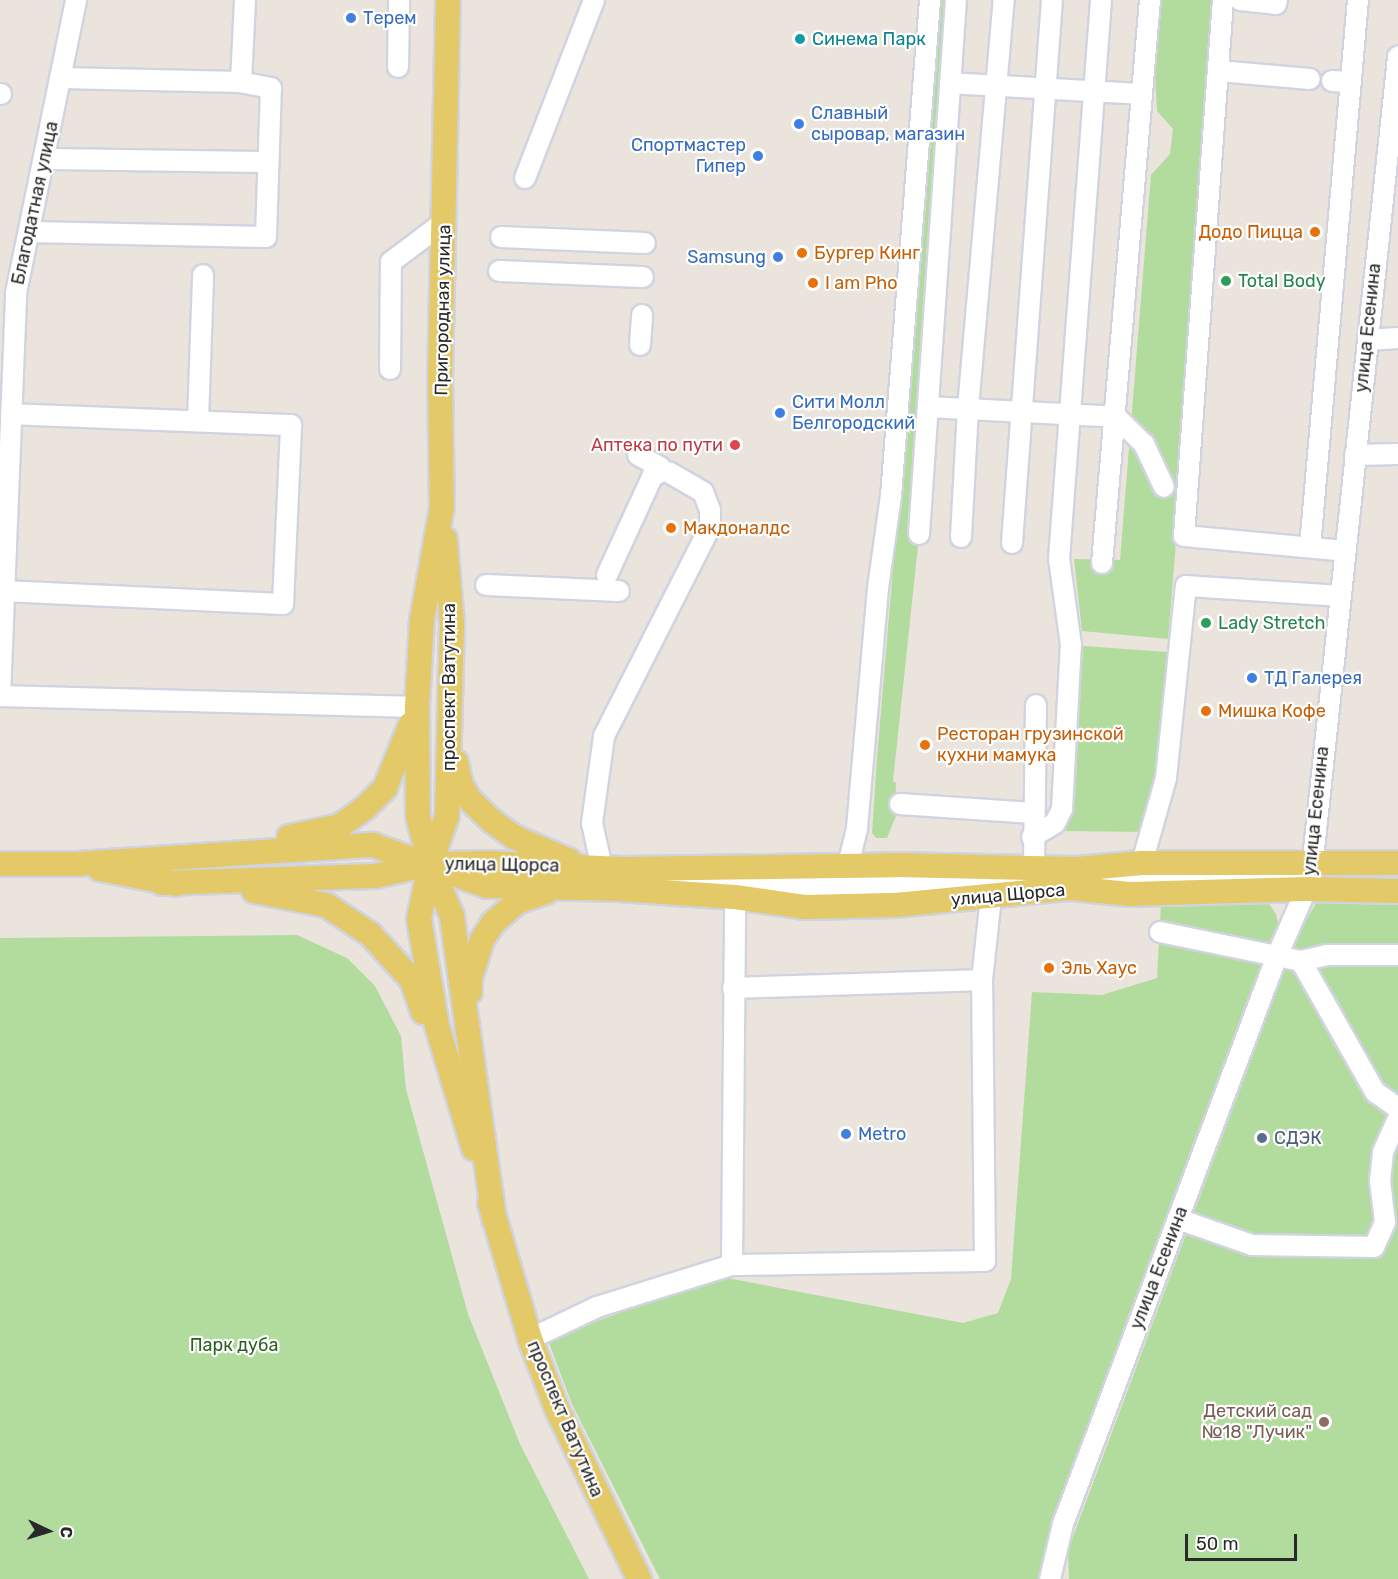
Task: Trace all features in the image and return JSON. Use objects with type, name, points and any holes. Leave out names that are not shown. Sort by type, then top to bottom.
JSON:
[{"type":"main road","name":"Пригородная улица","points":[[422,619],[442,507],[448,0]]},
{"type":"main road","name":"проспект Ватутина","points":[[442,507],[452,624],[447,816],[430,864],[419,919],[437,1026],[530,1339],[557,1409],[639,1579]]},
{"type":"main road","name":"проспект Ватутина","points":[[422,619],[417,707],[418,816],[430,864],[452,916],[472,1045],[494,1219]]},
{"type":"main road","points":[[452,624],[456,768],[461,785],[470,800],[514,837],[602,876]]},
{"type":"main road","points":[[227,851],[340,826],[366,807],[385,788],[417,707]]},
{"type":"main road","points":[[0,864],[77,864],[227,851],[373,845],[430,864]]},
{"type":"main road","name":"улица Щорса","points":[[602,876],[849,865],[1034,868],[1142,863],[1310,877],[1398,891]]},
{"type":"main road","name":"улица Щорса","points":[[430,864],[602,876],[804,907],[896,906],[1070,888],[1130,894],[1310,877],[1398,863]]},
{"type":"main road","points":[[77,864],[162,883],[273,893],[326,905],[370,934],[412,980],[469,1167],[494,1219]]},
{"type":"main road","points":[[162,883],[375,876],[430,864]]},
{"type":"main road","points":[[472,1045],[470,979],[482,940],[493,923],[517,902],[602,876]]},
{"type":"street","name":"Благодатная улица","points":[[0,388],[7,292],[65,0]]},
{"type":"street","name":"Благодатная улица","points":[[0,696],[5,591],[4,493],[12,414],[7,292],[29,232],[76,0]]},
{"type":"street","points":[[241,82],[244,0]]},
{"type":"street","points":[[398,67],[399,0]]},
{"type":"street","points":[[525,178],[594,0]]},
{"type":"street","points":[[849,865],[857,828],[878,588],[891,496],[930,0]]},
{"type":"street","points":[[919,534],[956,0]]},
{"type":"street","points":[[961,537],[968,408],[1004,0]]},
{"type":"street","points":[[1012,543],[1052,0]]},
{"type":"street","points":[[1032,837],[1055,823],[1062,809],[1071,645],[1059,559],[1101,0]]},
{"type":"street","points":[[1102,563],[1150,0]]},
{"type":"street","points":[[1223,0],[1184,536],[1345,551]]},
{"type":"street","points":[[1240,0],[1276,4],[1277,0]]},
{"type":"street","points":[[1310,547],[1341,81],[1358,0]]},
{"type":"street","name":"улица Есенина","points":[[1050,1579],[1063,1524],[1277,956],[1310,877],[1398,57]]},
{"type":"street","points":[[1219,71],[1310,79]]},
{"type":"street","points":[[29,232],[266,237],[271,88],[241,82],[60,78]]},
{"type":"street","points":[[950,82],[1093,89],[1142,94]]},
{"type":"street","points":[[44,159],[267,162]]},
{"type":"street","points":[[390,369],[391,262],[444,222]]},
{"type":"street","points":[[501,237],[645,243]]},
{"type":"street","points":[[499,271],[643,277]]},
{"type":"street","points":[[198,421],[203,275]]},
{"type":"street","points":[[640,345],[642,315]]},
{"type":"street","points":[[1368,340],[1398,338]]},
{"type":"street","points":[[928,406],[1116,417],[1144,444],[1164,487]]},
{"type":"street","points":[[5,591],[283,604],[291,425],[12,414]]},
{"type":"street","points":[[1355,455],[1398,454]]},
{"type":"street","points":[[602,876],[592,823],[604,736],[710,527],[710,510],[703,492],[638,455]]},
{"type":"street","points":[[486,585],[613,583],[652,477],[663,470]]},
{"type":"street","points":[[1142,863],[1166,778],[1186,586],[1340,596]]},
{"type":"street","points":[[855,801],[868,651],[865,629]]},
{"type":"street","points":[[0,696],[417,707]]},
{"type":"street","points":[[1034,868],[1032,837],[1036,705]]},
{"type":"street","points":[[900,804],[1033,813]]},
{"type":"street","name":"улица Щорса","points":[[602,876],[677,881],[885,886],[1035,878],[1398,879]]},
{"type":"street","points":[[732,1264],[735,897]]},
{"type":"street","points":[[530,1339],[597,1307],[732,1264],[985,1261],[982,980],[991,897]]},
{"type":"street","points":[[1160,932],[1301,961],[1327,955],[1398,955]]},
{"type":"street","points":[[1301,961],[1375,1092],[1398,1108]]},
{"type":"street","points":[[733,988],[982,980]]},
{"type":"street","points":[[1178,1219],[1252,1245],[1374,1247],[1385,1222],[1380,1181],[1383,1152],[1398,1118]]},
{"type":"green space","points":[[941,0],[949,0],[910,543],[918,546],[893,781],[896,783],[895,808],[898,811],[887,838],[876,838],[872,833],[877,758]]},
{"type":"green space","points":[[1160,0],[1221,0],[1168,639],[1082,631],[1074,559],[1120,560],[1151,175],[1170,154],[1173,129],[1157,111],[1155,73]]},
{"type":"green space","points":[[1083,646],[1167,652],[1162,753],[1148,832],[1064,831],[1075,798]]},
{"type":"green space","points":[[1318,900],[1398,901],[1398,1579],[1069,1579],[1068,1550],[1299,932]]},
{"type":"green space","points":[[1267,901],[1276,914],[1280,931],[1038,1579],[660,1579],[572,1404],[549,1343],[597,1321],[722,1277],[963,1323],[998,1313],[1011,1279],[1032,992],[1102,995],[1157,978],[1161,903]]},
{"type":"green space","name":"Парк дуба","points":[[297,935],[347,958],[375,986],[401,1036],[406,1089],[468,1314],[520,1444],[589,1579],[0,1579],[0,938]]},
{"type":"place","name":"Терем","points":[[351,18]]},
{"type":"place","name":"Синема Парк","points":[[800,39]]},
{"type":"place","name":"Славный сыровар, магазин","points":[[799,124]]},
{"type":"place","name":"Спортмастер Гипер","points":[[758,156]]},
{"type":"place","name":"Додо Пицца","points":[[1315,232]]},
{"type":"place","name":"Бургер Кинг","points":[[802,253]]},
{"type":"place","name":"Samsung","points":[[778,257]]},
{"type":"place","name":"Total Body","points":[[1226,281]]},
{"type":"place","name":"I am Pho","points":[[813,283]]},
{"type":"place","name":"Сити Молл Белгородский","points":[[780,413]]},
{"type":"place","name":"Аптека по пути","points":[[735,445]]},
{"type":"place","name":"Макдоналдс","points":[[671,528]]},
{"type":"place","name":"Lady Stretch","points":[[1206,623]]},
{"type":"place","name":"ТД Галерея","points":[[1252,678]]},
{"type":"place","name":"Мишка Кофе","points":[[1206,711]]},
{"type":"place","name":"Ресторан грузинской кухни мамука","points":[[925,745]]},
{"type":"place","name":"Эль Хаус","points":[[1049,968]]},
{"type":"place","name":"Metro","points":[[846,1134]]},
{"type":"place","name":"СДЭК","points":[[1262,1138]]},
{"type":"place","name":"Детский сад №18 \"Лучик\"","points":[[1324,1422]]}]
